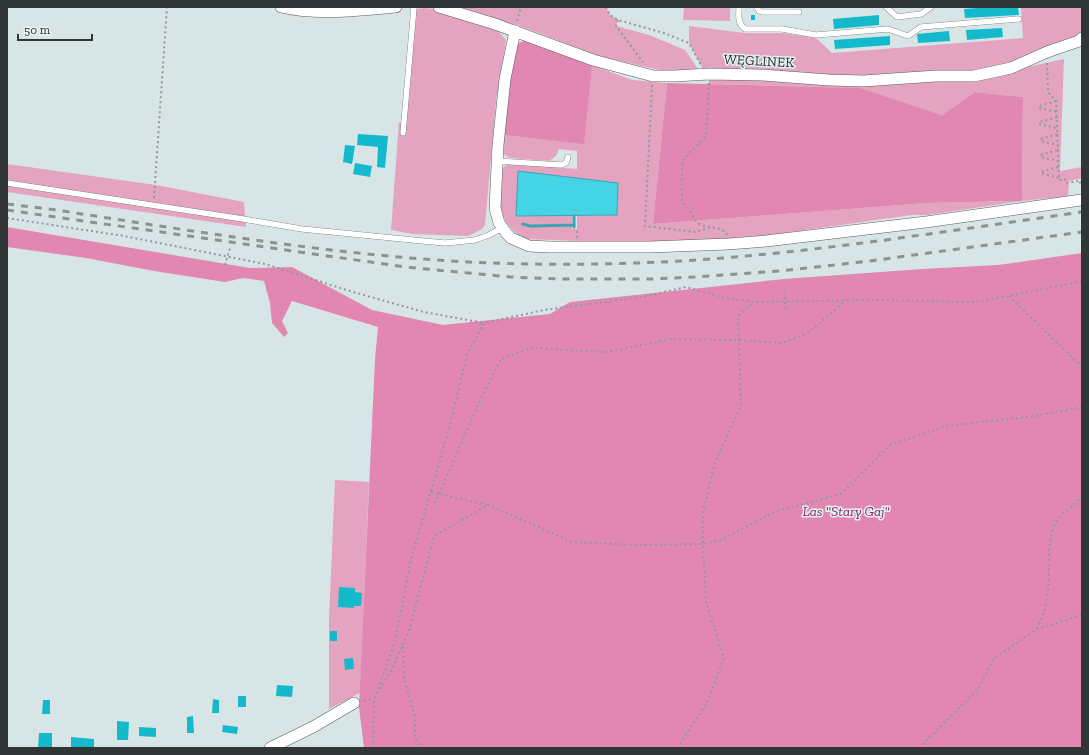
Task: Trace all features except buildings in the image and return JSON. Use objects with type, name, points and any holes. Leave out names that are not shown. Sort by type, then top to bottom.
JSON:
[{"type":"street","points":[[281,7],[322,13],[396,7]]},
{"type":"street","name":"WĘGLINEK","points":[[439,7],[495,24],[593,60],[653,76],[707,74],[762,75],[863,81],[936,76],[974,76],[1011,68],[1047,52],[1079,41],[1082,38]]},
{"type":"street","points":[[515,32],[505,78],[497,160],[495,208],[499,223],[506,234],[511,238],[529,246],[650,247],[766,241],[926,222],[1081,200]]},
{"type":"street","points":[[270,748],[313,727],[354,703]]},
{"type":"lane","points":[[403,133],[414,7]]},
{"type":"lane","points":[[739,7],[739,22],[745,29],[782,29],[816,35],[888,29],[908,36],[921,27],[1019,19]]},
{"type":"lane","points":[[757,7],[759,11],[762,12],[799,12]]},
{"type":"lane","points":[[886,7],[897,17],[922,14],[931,7]]},
{"type":"lane","points":[[497,160],[561,165],[566,163],[568,157]]},
{"type":"lane","points":[[7,183],[302,229],[438,242],[461,242],[476,240],[502,228]]},
{"type":"path","points":[[153,205],[167,7]]},
{"type":"path","points":[[515,32],[521,7]]},
{"type":"path","points":[[606,7],[610,15],[618,20],[664,33],[689,43],[707,74],[706,137],[684,159],[682,165],[682,189],[683,202],[689,208],[693,218],[701,225],[709,228]]},
{"type":"path","points":[[618,20],[616,26],[653,76],[645,226],[695,232],[709,228],[720,228],[725,231],[728,237],[728,244]]},
{"type":"path","points":[[1047,52],[1048,92],[1056,101],[1059,178]]},
{"type":"path","points":[[1056,101],[1039,106],[1039,108],[1057,112]]},
{"type":"path","points":[[1057,117],[1040,122],[1040,124],[1057,128]]},
{"type":"path","points":[[1057,134],[1041,139],[1041,141],[1058,145]]},
{"type":"path","points":[[1058,150],[1041,155],[1041,157],[1058,161]]},
{"type":"path","points":[[1058,167],[1041,172],[1059,178],[1059,180],[1065,179],[1066,183],[1082,182]]},
{"type":"path","points":[[576,210],[576,216]]},
{"type":"path","points":[[7,218],[124,236],[265,264],[352,292],[424,312],[484,323],[544,310],[642,297],[686,287],[725,298],[754,302],[844,302],[885,300],[974,302],[1082,281]]},
{"type":"path","points":[[576,241],[577,229]]},
{"type":"path","points":[[225,265],[230,248]]},
{"type":"path","points":[[784,292],[786,310]]},
{"type":"path","points":[[1009,296],[1082,367]]},
{"type":"path","points":[[677,748],[707,703],[724,658],[706,602],[703,512],[715,462],[741,406],[738,316],[754,302]]},
{"type":"path","points":[[435,504],[479,403],[501,359],[532,348],[607,352],[671,339],[738,340],[782,343],[808,333],[844,302]]},
{"type":"path","points":[[378,693],[393,647],[402,609],[410,563],[449,429],[467,355],[484,323]]},
{"type":"path","points":[[431,492],[488,505],[572,542],[636,545],[703,544],[721,540],[776,511],[841,494],[890,445],[947,426],[1035,416],[1082,407]]},
{"type":"path","points":[[1037,629],[1044,612],[1047,597],[1049,581],[1049,550],[1052,531],[1061,515],[1075,504],[1082,496]]},
{"type":"path","points":[[373,748],[374,699],[390,673],[409,631],[434,536],[488,505]]},
{"type":"path","points":[[919,748],[979,688],[993,659],[1037,629],[1082,614]]},
{"type":"path","points":[[403,645],[404,678],[415,717],[415,738],[421,748]]},
{"type":"shaded area","points":[[458,7],[606,7],[610,15],[618,20],[616,26],[649,35],[685,50],[700,72],[659,70],[599,56],[528,29]]},
{"type":"shaded area","points":[[684,7],[730,7],[730,21],[683,20]]},
{"type":"shaded area","points":[[1021,7],[1082,7],[1082,37],[1023,68],[1064,59],[1060,171],[1082,167],[1082,178],[1069,181],[1068,196],[1022,201],[1023,97],[975,92],[942,115],[861,88],[709,84],[709,74],[706,74],[689,43],[689,26],[745,33],[783,33],[816,38],[832,53],[1023,38]]},
{"type":"shaded area","points":[[426,8],[440,10],[498,31],[506,40],[496,101],[485,225],[482,229],[468,236],[412,234],[391,230],[399,122],[403,124],[414,9]]},
{"type":"shaded area","points":[[592,65],[632,80],[667,83],[653,224],[927,203],[1022,201],[755,237],[694,241],[580,241],[526,239],[516,233],[509,226],[501,211],[499,199],[502,169],[510,164],[577,169],[577,151],[559,149],[556,156],[549,161],[510,158],[504,154],[503,135],[571,142]],"holes":[[[618,183],[616,215],[577,216],[577,229],[572,229],[572,216]]]},
{"type":"shaded area","points":[[7,164],[156,185],[244,202],[246,227],[7,192]]},
{"type":"shaded area","points":[[335,480],[369,482],[360,693],[329,709],[329,620]]},
{"type":"green space","points":[[526,40],[592,65],[584,144],[503,135],[513,58],[516,46]]},
{"type":"green space","points":[[667,83],[861,88],[942,115],[975,92],[1023,97],[1022,201],[927,203],[653,224]]},
{"type":"green space","name":"Las \"Stary Gaj\"","points":[[7,227],[250,268],[292,267],[372,310],[443,325],[550,314],[570,302],[784,279],[998,265],[1082,253],[1082,748],[364,748],[359,707],[375,359],[378,327],[292,301],[282,321],[288,333],[284,337],[272,323],[270,303],[264,281],[243,278],[225,282],[154,271],[86,258],[7,247]]},
{"type":"water","points":[[518,171],[618,183],[617,215],[516,216]]},
{"type":"waterway","points":[[574,216],[574,227]]},
{"type":"waterway","points":[[523,224],[530,226],[574,225]]},
{"type":"railway","points":[[7,204],[289,245],[349,252],[470,262],[531,264],[608,264],[658,262],[778,253],[909,237],[1082,212]]},
{"type":"railway","points":[[7,210],[405,267],[511,277],[559,279],[651,279],[780,271],[870,261],[1082,232]]}]
